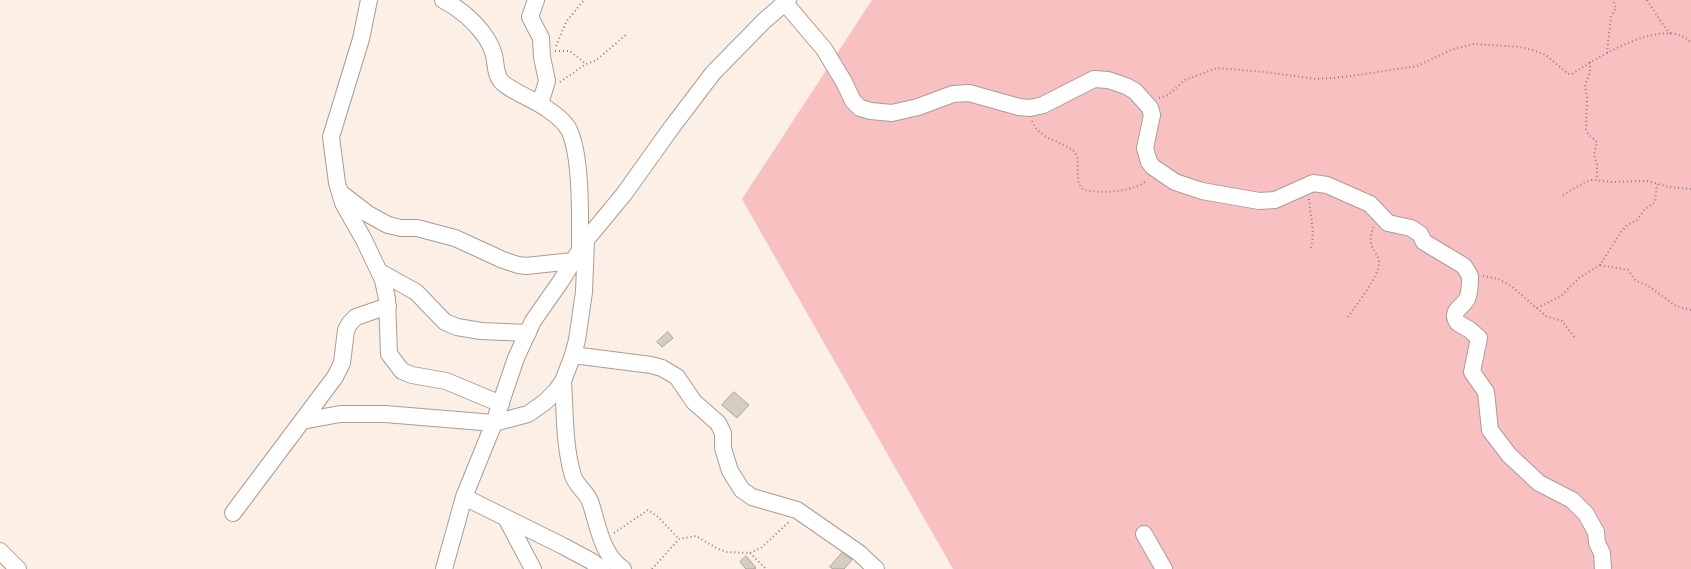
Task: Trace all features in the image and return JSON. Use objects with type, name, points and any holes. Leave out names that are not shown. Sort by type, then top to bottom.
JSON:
[{"type":"street","points":[[369,0],[361,39],[331,137],[337,183],[343,203],[364,240],[383,280],[388,306],[389,354],[402,371],[412,375],[446,381],[501,404]]},
{"type":"street","points":[[302,421],[340,414],[385,414],[494,422],[528,414],[545,402],[556,391],[563,381],[573,355],[577,340],[584,292],[579,250],[577,165],[572,138],[567,126],[540,104],[501,82],[497,74],[493,53],[482,32],[463,12],[454,5],[443,0]]},
{"type":"street","points":[[536,0],[530,17],[541,38],[542,57],[547,81],[540,104]]},
{"type":"street","points":[[444,569],[464,497],[501,404],[516,358],[534,321],[561,281],[579,250],[624,194],[713,73],[764,21],[786,2],[824,49],[854,101],[860,108],[871,111],[892,113],[918,107],[953,94],[969,93],[1019,107],[1030,108],[1043,105],[1094,79],[1100,79],[1126,86],[1135,91],[1150,108],[1152,115],[1145,148],[1149,162],[1157,170],[1175,182],[1202,191],[1259,201],[1275,200],[1314,183],[1327,186],[1366,202],[1388,223],[1410,228],[1420,234],[1424,242],[1464,266],[1470,276],[1466,300],[1458,308],[1455,315],[1458,323],[1476,334],[1479,338],[1472,372],[1486,392],[1490,430],[1509,455],[1539,483],[1572,500],[1586,514],[1596,532],[1597,543],[1602,553],[1603,569]]},
{"type":"street","points":[[340,193],[368,214],[388,225],[401,228],[417,228],[455,238],[503,260],[518,265],[526,266],[579,250]]},
{"type":"street","points":[[380,272],[416,292],[445,322],[457,327],[481,331],[528,333]]},
{"type":"street","points":[[233,513],[338,370],[342,363],[346,330],[350,323],[356,317],[388,306]]},
{"type":"street","points":[[573,355],[651,365],[662,368],[677,377],[694,402],[718,423],[723,434],[723,448],[730,471],[742,490],[752,497],[787,506],[800,512],[859,553],[876,569]]},
{"type":"street","points":[[563,381],[570,465],[577,484],[590,500],[603,541],[613,561],[623,569]]},
{"type":"street","points":[[464,497],[563,546],[602,569]]},
{"type":"street","points":[[506,518],[534,569]]},
{"type":"street","points":[[1144,534],[1164,569]]},
{"type":"street","points":[[0,551],[18,569]]},
{"type":"path","points":[[584,0],[566,22],[554,51],[570,51],[586,64]]},
{"type":"path","points":[[1607,53],[1611,16],[1616,8],[1613,0]]},
{"type":"path","points":[[1647,0],[1661,24],[1671,34]]},
{"type":"path","points":[[546,88],[561,82],[586,64],[595,61],[627,34]]},
{"type":"path","points":[[1144,100],[1168,95],[1185,80],[1217,68],[1265,72],[1316,79],[1344,77],[1417,66],[1451,50],[1472,44],[1520,47],[1533,50],[1546,55],[1568,74],[1572,74],[1607,53],[1645,37],[1677,34],[1685,37],[1691,43]]},
{"type":"path","points":[[1590,62],[1590,72],[1585,85],[1587,93],[1586,129],[1588,134],[1597,142],[1594,154],[1597,164],[1597,180]]},
{"type":"path","points":[[1019,107],[1028,114],[1038,132],[1073,151],[1078,160],[1077,170],[1080,186],[1084,190],[1124,191],[1145,182],[1157,170]]},
{"type":"path","points":[[1563,195],[1585,182],[1597,180],[1613,182],[1647,181],[1691,189]]},
{"type":"path","points":[[1537,308],[1561,296],[1574,282],[1600,265],[1627,225],[1637,220],[1644,210],[1655,202],[1658,184]]},
{"type":"path","points":[[1308,186],[1310,222],[1313,231],[1313,242],[1310,250]]},
{"type":"path","points":[[1348,317],[1378,269],[1378,256],[1370,242],[1377,213]]},
{"type":"path","points":[[1600,265],[1628,270],[1636,282],[1647,285],[1676,306],[1691,310]]},
{"type":"path","points":[[1470,276],[1498,278],[1511,286],[1546,316],[1562,321],[1576,339]]},
{"type":"path","points":[[603,541],[648,510],[657,516],[679,539]]},
{"type":"path","points":[[652,569],[679,539],[696,536],[710,545],[727,552],[750,553],[761,548],[800,512]]},
{"type":"path","points":[[750,553],[766,569]]},
{"type":"shaded area","points":[[872,0],[1691,0],[1691,569],[953,569],[742,199]]},
{"type":"building","points":[[668,332],[673,338],[662,347],[657,342]]},
{"type":"building","points":[[734,392],[749,405],[737,418],[722,405]]},
{"type":"building","points":[[843,552],[852,560],[844,569],[833,569],[830,567]]},
{"type":"building","points":[[746,556],[756,568],[746,569],[740,562]]}]
